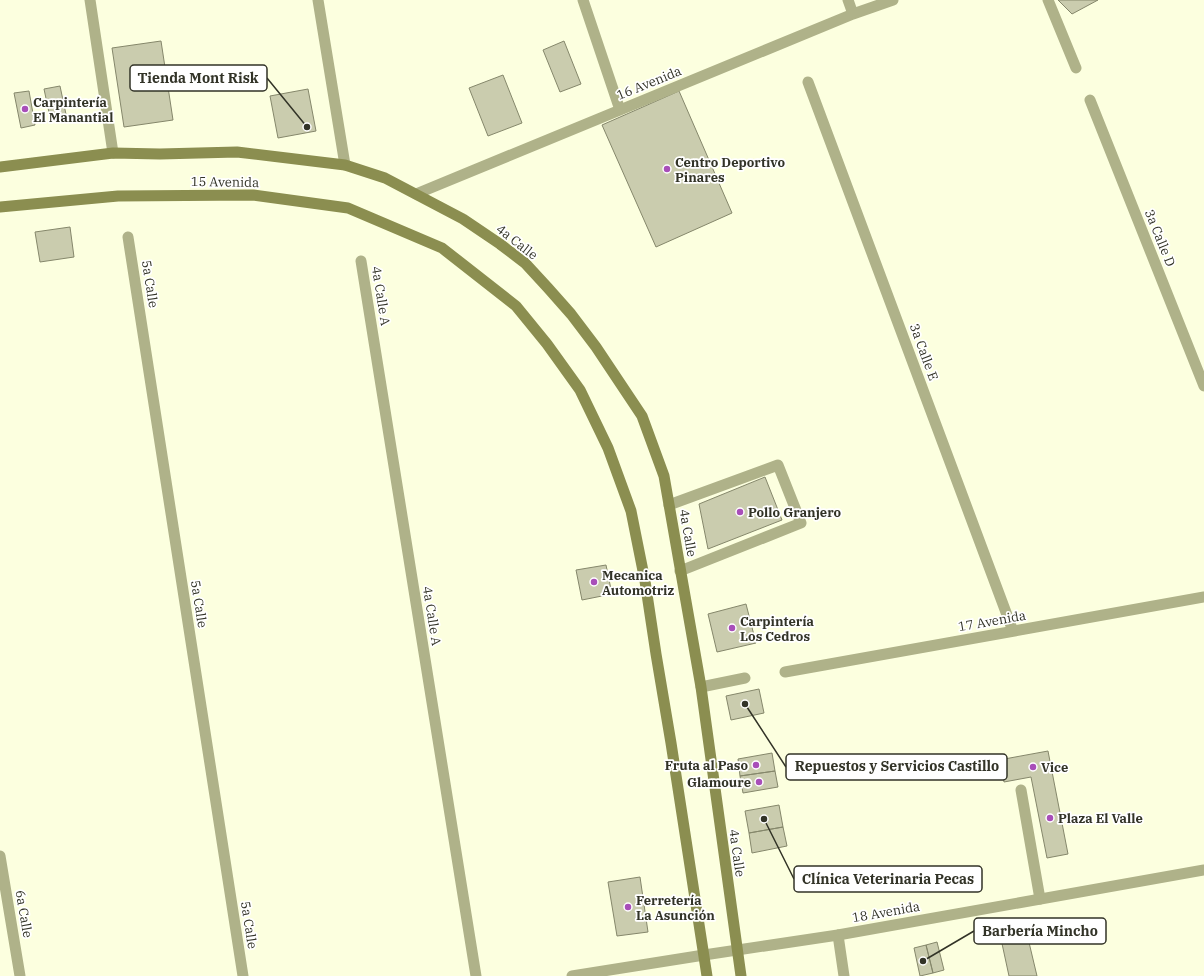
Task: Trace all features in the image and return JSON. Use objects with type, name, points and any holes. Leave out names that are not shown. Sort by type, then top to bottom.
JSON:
[{"type":"main road","points":[[0,167],[113,153],[160,154],[237,152],[345,165],[386,178],[416,194]]},
{"type":"main road","name":"4a Calle","points":[[416,194],[463,219],[525,263],[571,314],[596,347],[642,416],[664,476],[700,687],[736,950],[741,976]]},
{"type":"main road","name":"15 Avenida","points":[[0,207],[118,196],[253,195],[348,208],[442,248],[516,306],[547,344],[580,390],[608,448],[631,511],[645,581],[704,955]]},
{"type":"main road","points":[[704,955],[707,976]]},
{"type":"street","points":[[90,0],[113,153]]},
{"type":"street","points":[[318,0],[345,165]]},
{"type":"street","points":[[583,0],[620,110]]},
{"type":"street","points":[[848,0],[853,14]]},
{"type":"street","name":"16 Avenida","points":[[416,194],[853,14],[893,0]]},
{"type":"street","points":[[1048,0],[1076,68]]},
{"type":"street","name":"3a Calle E","points":[[808,82],[1013,631]]},
{"type":"street","name":"3a Calle D","points":[[1090,100],[1204,386]]},
{"type":"street","name":"5a Calle","points":[[128,237],[243,976]]},
{"type":"street","name":"4a Calle A","points":[[361,261],[476,976]]},
{"type":"street","points":[[669,505],[778,465],[801,523],[680,571]]},
{"type":"street","name":"17 Avenida","points":[[785,672],[1204,597]]},
{"type":"street","points":[[700,687],[745,678]]},
{"type":"street","points":[[1021,790],[1040,899]]},
{"type":"street","name":"6a Calle","points":[[0,856],[20,976]]},
{"type":"street","name":"18 Avenida","points":[[572,976],[838,935],[1204,870]]},
{"type":"street","points":[[838,935],[844,976]]},
{"type":"building","points":[[1058,0],[1098,0],[1072,14]]},
{"type":"building","points":[[161,41],[173,120],[124,127],[112,48]]},
{"type":"building","points":[[564,41],[581,84],[560,92],[543,50]]},
{"type":"building","points":[[503,75],[522,123],[488,136],[469,88]]},
{"type":"building","points":[[60,86],[67,119],[51,122],[44,89]]},
{"type":"building","points":[[308,89],[316,131],[278,138],[270,96]]},
{"type":"building","name":"Carpintería El Manantial","points":[[29,91],[35,125],[21,128],[14,93]]},
{"type":"building","name":"Centro Deportivo Pinares","points":[[679,91],[732,213],[656,247],[602,125]]},
{"type":"building","points":[[70,227],[74,257],[40,262],[35,232]]},
{"type":"building","name":"Pollo Granjero","points":[[765,477],[782,520],[708,549],[699,504]]},
{"type":"building","name":"Mecanica Automotriz","points":[[606,565],[612,594],[582,600],[576,570]]},
{"type":"building","name":"Carpintería Los Cedros","points":[[746,604],[756,643],[717,652],[708,614]]},
{"type":"building","points":[[759,689],[764,713],[731,720],[726,696]]},
{"type":"building","name":"Plaza El Valle","points":[[1048,751],[1068,854],[1047,858],[1031,777],[1004,782],[999,760]]},
{"type":"building","name":"Fruta al Paso","points":[[772,753],[775,771],[740,776],[738,759]]},
{"type":"building","name":"Glamoure","points":[[775,771],[778,787],[743,793],[740,776]]},
{"type":"building","points":[[779,805],[783,827],[749,833],[745,811]]},
{"type":"building","points":[[783,827],[787,846],[752,853],[749,833]]},
{"type":"building","name":"Ferretería La Asunción","points":[[640,877],[648,932],[617,936],[608,882]]},
{"type":"building","points":[[1027,934],[1037,976],[1009,976],[1001,939]]},
{"type":"building","points":[[937,942],[944,970],[933,973],[926,945]]},
{"type":"building","points":[[926,945],[933,973],[920,976],[914,948]]},
{"type":"place","name":"Carpintería El Manantial","points":[[25,109]]},
{"type":"place","name":"Tienda Mont Risk","points":[[307,127]]},
{"type":"place","name":"Centro Deportivo Pinares","points":[[667,169]]},
{"type":"place","name":"Pollo Granjero","points":[[740,512]]},
{"type":"place","name":"Mecanica Automotriz","points":[[594,582]]},
{"type":"place","name":"Carpintería Los Cedros","points":[[732,628]]},
{"type":"place","name":"Repuestos y Servicios Castillo","points":[[745,704]]},
{"type":"place","name":"Fruta al Paso","points":[[756,765]]},
{"type":"place","name":"Vice","points":[[1033,767]]},
{"type":"place","name":"Glamoure","points":[[759,782]]},
{"type":"place","name":"Plaza El Valle","points":[[1050,818]]},
{"type":"place","name":"Clínica Veterinaria Pecas","points":[[764,819]]},
{"type":"place","name":"Ferretería La Asunción","points":[[628,907]]},
{"type":"place","name":"Barbería Mincho","points":[[923,961]]}]
